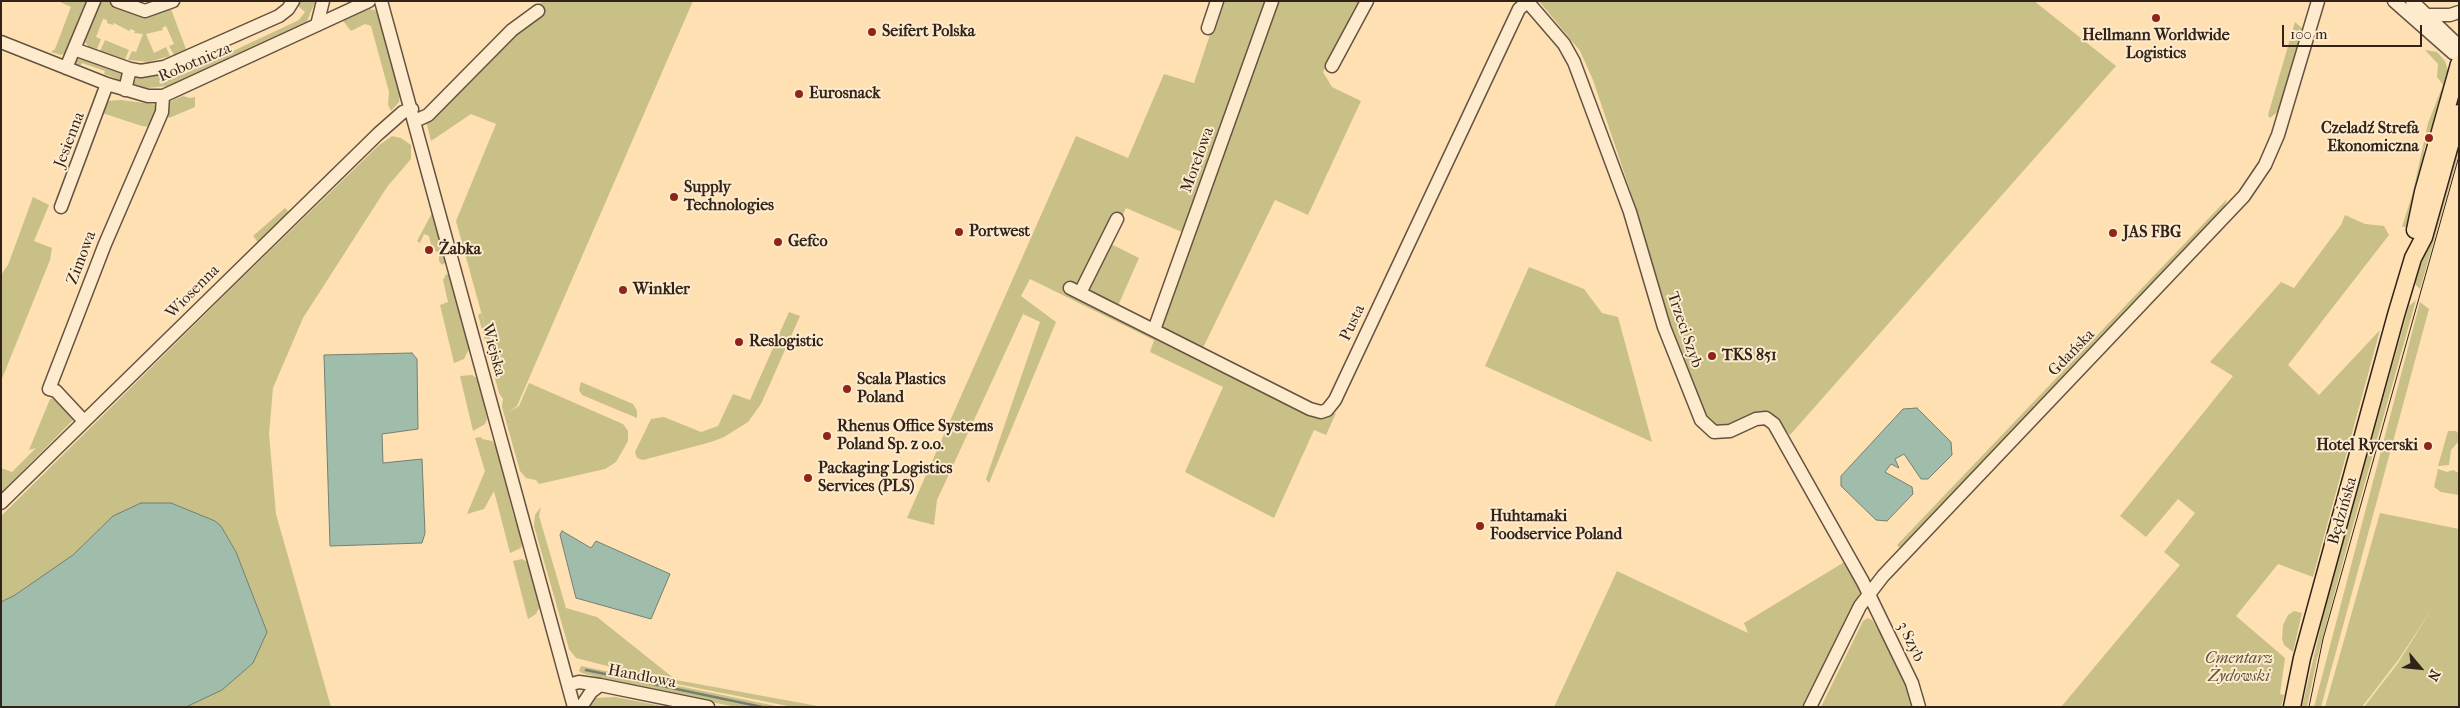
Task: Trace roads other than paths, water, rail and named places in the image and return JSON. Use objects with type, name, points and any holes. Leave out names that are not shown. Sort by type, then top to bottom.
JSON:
[{"type":"main road","name":"Będzińska","points":[[2292,707],[2302,658],[2413,258],[2415,233],[2423,192],[2459,64]]},
{"type":"main road","name":"Będzińska","points":[[2413,258],[2424,238],[2458,118]]},
{"type":"street","points":[[66,68],[94,1]]},
{"type":"street","points":[[118,1],[145,11],[173,1]]},
{"type":"street","points":[[74,49],[130,70],[141,71],[164,67],[279,16],[288,10],[293,1]]},
{"type":"street","points":[[317,25],[323,1]]},
{"type":"street","name":"Robotnicza","points":[[1,42],[125,90],[148,96],[164,96],[368,1]]},
{"type":"street","name":"Wiejska","points":[[381,1],[574,707]]},
{"type":"street","points":[[1208,28],[1217,1]]},
{"type":"street","name":"Morelowa","points":[[1154,330],[1272,1]]},
{"type":"street","points":[[1332,66],[1367,1]]},
{"type":"street","name":"Gdańska","points":[[1810,707],[1868,593],[1900,556],[2244,196],[2264,166],[2278,135],[2318,1]]},
{"type":"street","points":[[2394,1],[2453,53],[2459,54]]},
{"type":"street","points":[[2412,1],[2459,46]]},
{"type":"street","name":"Pusta","points":[[1117,219],[1075,291],[1310,408],[1321,412],[1327,410],[1335,400],[1519,9],[1527,2]]},
{"type":"street","name":"Trzeci Szyb","points":[[1527,2],[1564,44],[1574,62],[1630,212],[1664,327],[1701,420],[1714,432],[1730,432],[1756,419],[1766,418],[1774,424],[1868,593]]},
{"type":"street","name":"Wiosenna","points":[[1,503],[378,134],[403,112],[413,115],[428,115],[512,30],[538,11]]},
{"type":"street","points":[[2428,15],[2450,15],[2459,12]]},
{"type":"street","points":[[125,90],[130,70]]},
{"type":"street","name":"Jesienna","points":[[61,207],[107,84]]},
{"type":"street","name":"Zimowa","points":[[84,421],[56,391],[50,389],[105,244],[162,112],[164,96]]},
{"type":"street","name":"3 Szyb","points":[[1868,593],[1912,683],[1919,707]]},
{"type":"street","name":"Handlowa","points":[[568,685],[579,682],[600,684],[708,707]]},
{"type":"street","points":[[581,707],[591,692],[600,684]]},
{"type":"waterway","points":[[586,670],[762,707]]},
{"type":"tram line","points":[[2309,707],[2323,639],[2459,156]]},
{"type":"place","name":"Hellmann Worldwide Logistics","points":[[2156,18]]},
{"type":"place","name":"Seifert Polska","points":[[872,32]]},
{"type":"place","name":"Eurosnack","points":[[799,94]]},
{"type":"place","name":"Czeladź Strefa Ekonomiczna","points":[[2429,138]]},
{"type":"place","name":"Supply Technologies","points":[[674,197]]},
{"type":"place","name":"Portwest","points":[[959,232]]},
{"type":"place","name":"JAS FBG","points":[[2113,233]]},
{"type":"place","name":"Gefco","points":[[778,242]]},
{"type":"place","name":"Żabka","points":[[429,250]]},
{"type":"place","name":"Winkler","points":[[623,290]]},
{"type":"place","name":"Reslogistic","points":[[739,342]]},
{"type":"place","name":"TKS 851","points":[[1712,356]]},
{"type":"place","name":"Scala Plastics Poland","points":[[847,389]]},
{"type":"place","name":"Rhenus Office Systems Poland Sp. z o.o.","points":[[827,436]]},
{"type":"place","name":"Hotel Rycerski","points":[[2428,446]]},
{"type":"place","name":"Packaging Logistics Services (PLS)","points":[[808,478]]},
{"type":"place","name":"Huhtamaki Foodservice Poland","points":[[1480,526]]},
{"type":"park label","name":"Cmentarz Żydowski","points":[[2239,668]]}]
